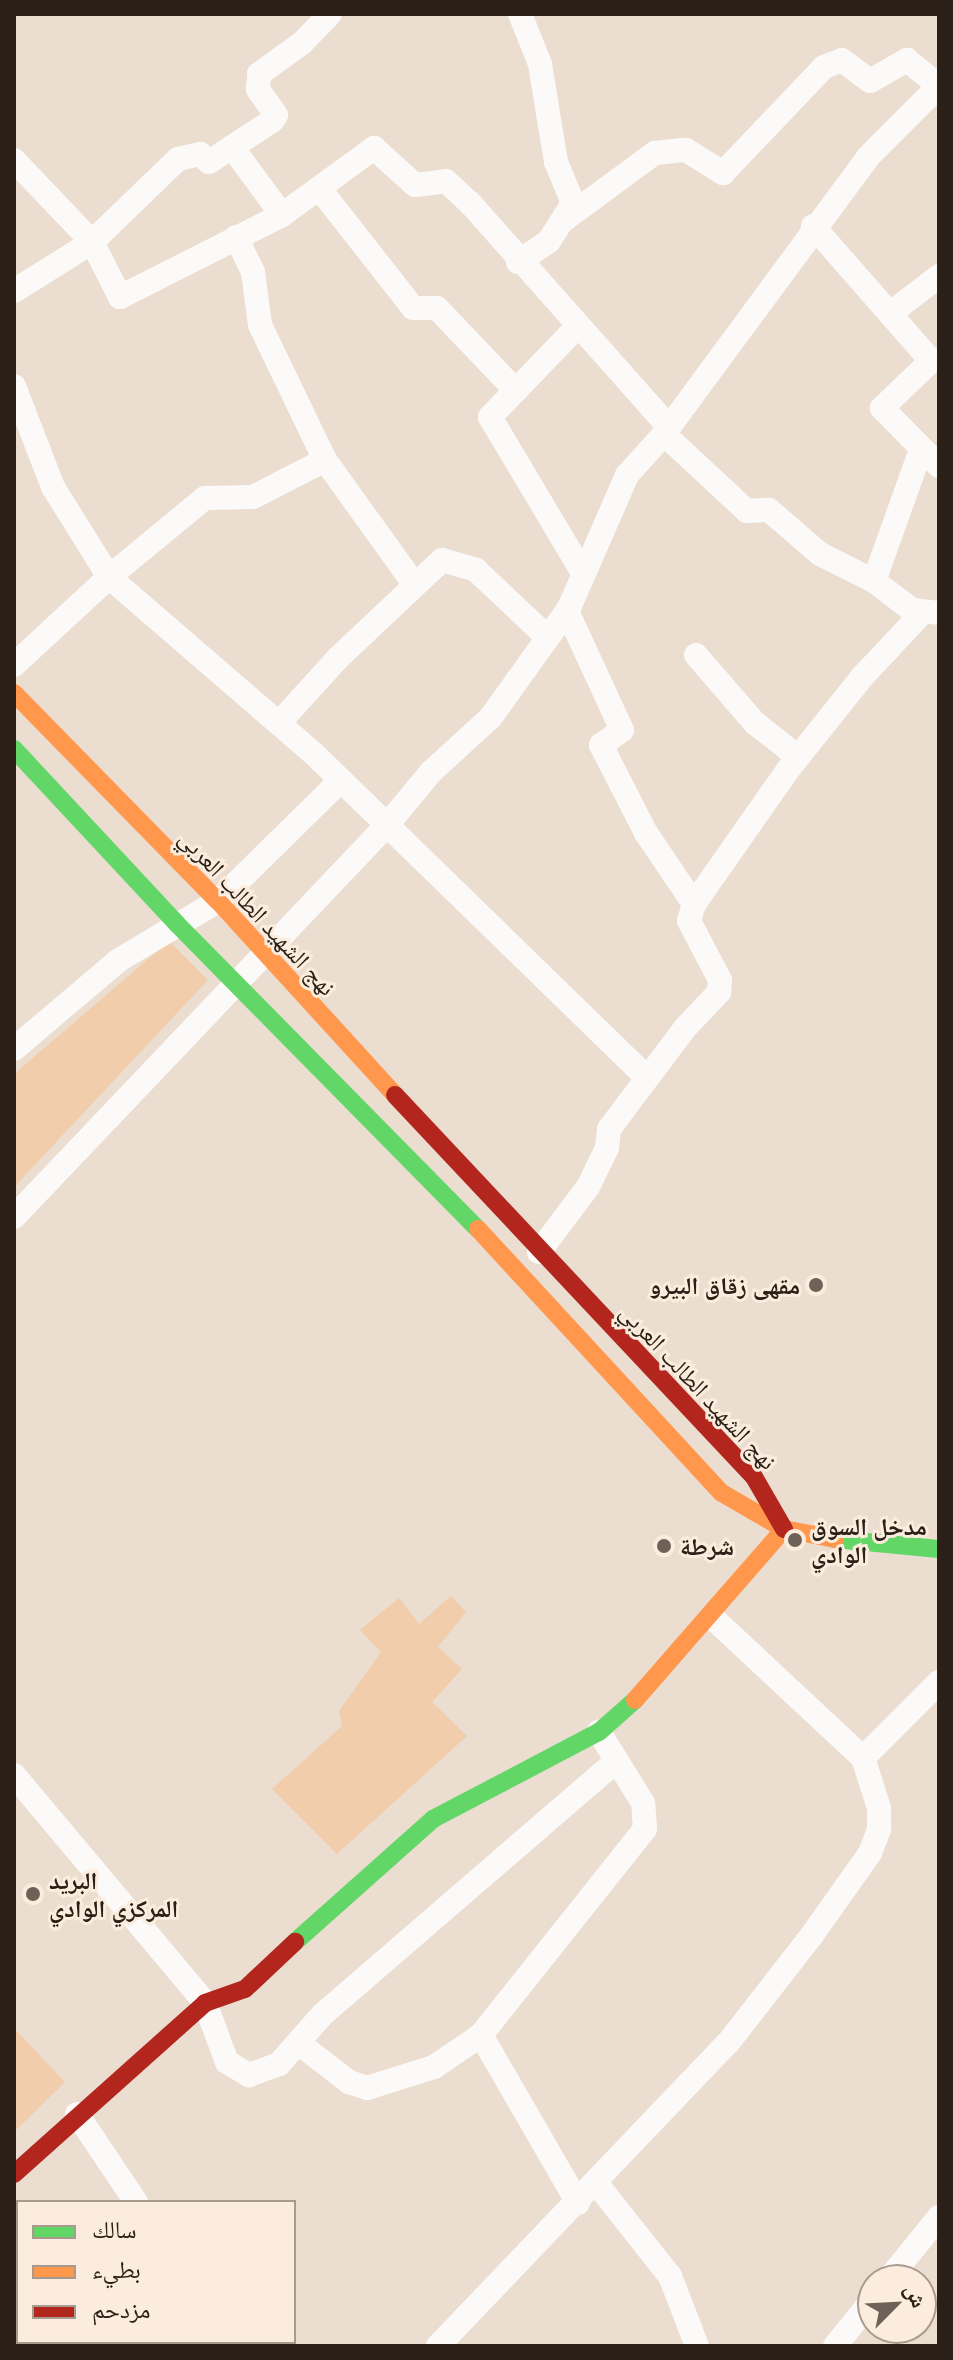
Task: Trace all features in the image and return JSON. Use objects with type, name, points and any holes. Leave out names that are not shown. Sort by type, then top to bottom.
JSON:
[{"type":"main road","name":"نهج الشهيد الطالب العربي","points":[[14,693],[218,901],[264,956],[539,1252],[754,1477],[784,1529]]},
{"type":"main road","points":[[14,749],[177,924],[428,1176],[575,1330],[722,1493],[784,1529],[870,1546],[939,1549]]},
{"type":"main road","points":[[428,1176],[450,1154]]},
{"type":"main road","points":[[575,1330],[593,1308]]},
{"type":"main road","points":[[14,2174],[77,2114],[205,2003],[245,1989],[401,1843],[433,1819],[599,1732],[653,1684],[713,1618],[784,1529]]},
{"type":"street","points":[[14,291],[92,242],[178,159],[200,154],[209,162],[276,115],[258,89],[259,74],[302,43],[330,14]]},
{"type":"street","points":[[518,262],[549,241],[573,203],[556,162],[540,64],[523,15]]},
{"type":"street","points":[[14,1217],[387,825],[431,772],[491,717],[567,611],[627,475],[666,431],[813,226],[868,157],[939,86],[907,60],[870,81],[842,60],[824,67],[723,173],[686,150],[655,153],[565,219]]},
{"type":"street","points":[[232,147],[282,215]]},
{"type":"street","points":[[14,160],[92,242],[120,297],[282,215],[374,148],[415,185],[446,181],[666,431],[747,511],[769,510],[820,554],[930,613],[798,757],[694,904],[689,921],[720,980],[719,992],[609,1129],[607,1148],[588,1187],[539,1252]]},
{"type":"street","points":[[319,188],[413,308],[437,308],[515,390]]},
{"type":"street","points":[[813,226],[935,360],[882,408],[930,458],[874,581]]},
{"type":"street","points":[[236,237],[253,272],[260,325],[325,460],[414,584]]},
{"type":"street","points":[[891,313],[939,276]]},
{"type":"street","points":[[576,328],[490,417],[583,573]]},
{"type":"street","points":[[14,386],[53,487],[109,577],[280,722],[647,1078]]},
{"type":"street","points":[[14,665],[109,577],[205,498],[253,497],[325,460]]},
{"type":"street","points":[[280,722],[414,584],[442,560],[476,570],[547,637]]},
{"type":"street","points":[[567,611],[622,730],[601,745],[646,833],[694,904]]},
{"type":"street","points":[[696,655],[755,723],[798,757]]},
{"type":"street","points":[[14,1049],[119,960],[218,901],[340,781]]},
{"type":"street","points":[[447,2342],[728,2043],[870,1853],[879,1829],[879,1808],[863,1758],[713,1618]]},
{"type":"street","points":[[863,1758],[939,1682]]},
{"type":"street","points":[[301,2045],[349,2082],[367,2088],[434,2067],[481,2035],[645,1829],[643,1803],[599,1732]]},
{"type":"street","points":[[14,1775],[205,2003],[222,2053],[238,2071],[259,2073],[301,2045],[322,2015],[615,1762]]},
{"type":"street","points":[[481,2035],[578,2203]]},
{"type":"street","points":[[77,2114],[135,2200]]},
{"type":"street","points":[[597,2184],[670,2276],[697,2346]]},
{"type":"street","points":[[901,2264],[939,2217]]},
{"type":"street","points":[[835,2346],[857,2319]]},
{"type":"shaded area","points":[[169,941],[208,980],[14,1187],[14,1074]]},
{"type":"shaded area","points":[[451,1596],[466,1612],[438,1647],[462,1669],[432,1702],[467,1736],[337,1854],[272,1789],[342,1726],[339,1711],[381,1652],[360,1630],[399,1598],[419,1624]]},
{"type":"shaded area","points":[[14,2028],[65,2082],[14,2132]]},
{"type":"traffic: fast","points":[[14,749],[177,924],[478,1229]]},
{"type":"traffic: fast","points":[[835,1539],[939,1549]]},
{"type":"traffic: fast","points":[[295,1942],[433,1819],[599,1732],[635,1700]]},
{"type":"traffic: slow","points":[[14,693],[218,901],[395,1095]]},
{"type":"traffic: slow","points":[[478,1229],[722,1493],[784,1529],[835,1539]]},
{"type":"traffic: slow","points":[[635,1700],[784,1529]]},
{"type":"traffic: jam","points":[[395,1095],[754,1477],[784,1529]]},
{"type":"traffic: jam","points":[[14,2174],[205,2003],[245,1989],[295,1942]]},
{"type":"place","name":"مقهى زقاق البيرو","points":[[816,1285]]},
{"type":"place","name":"مدخل السوق الوادي","points":[[795,1540]]},
{"type":"place","name":"شرطة","points":[[664,1546]]},
{"type":"place","name":"البريد المركزي الوادي","points":[[33,1894]]}]
